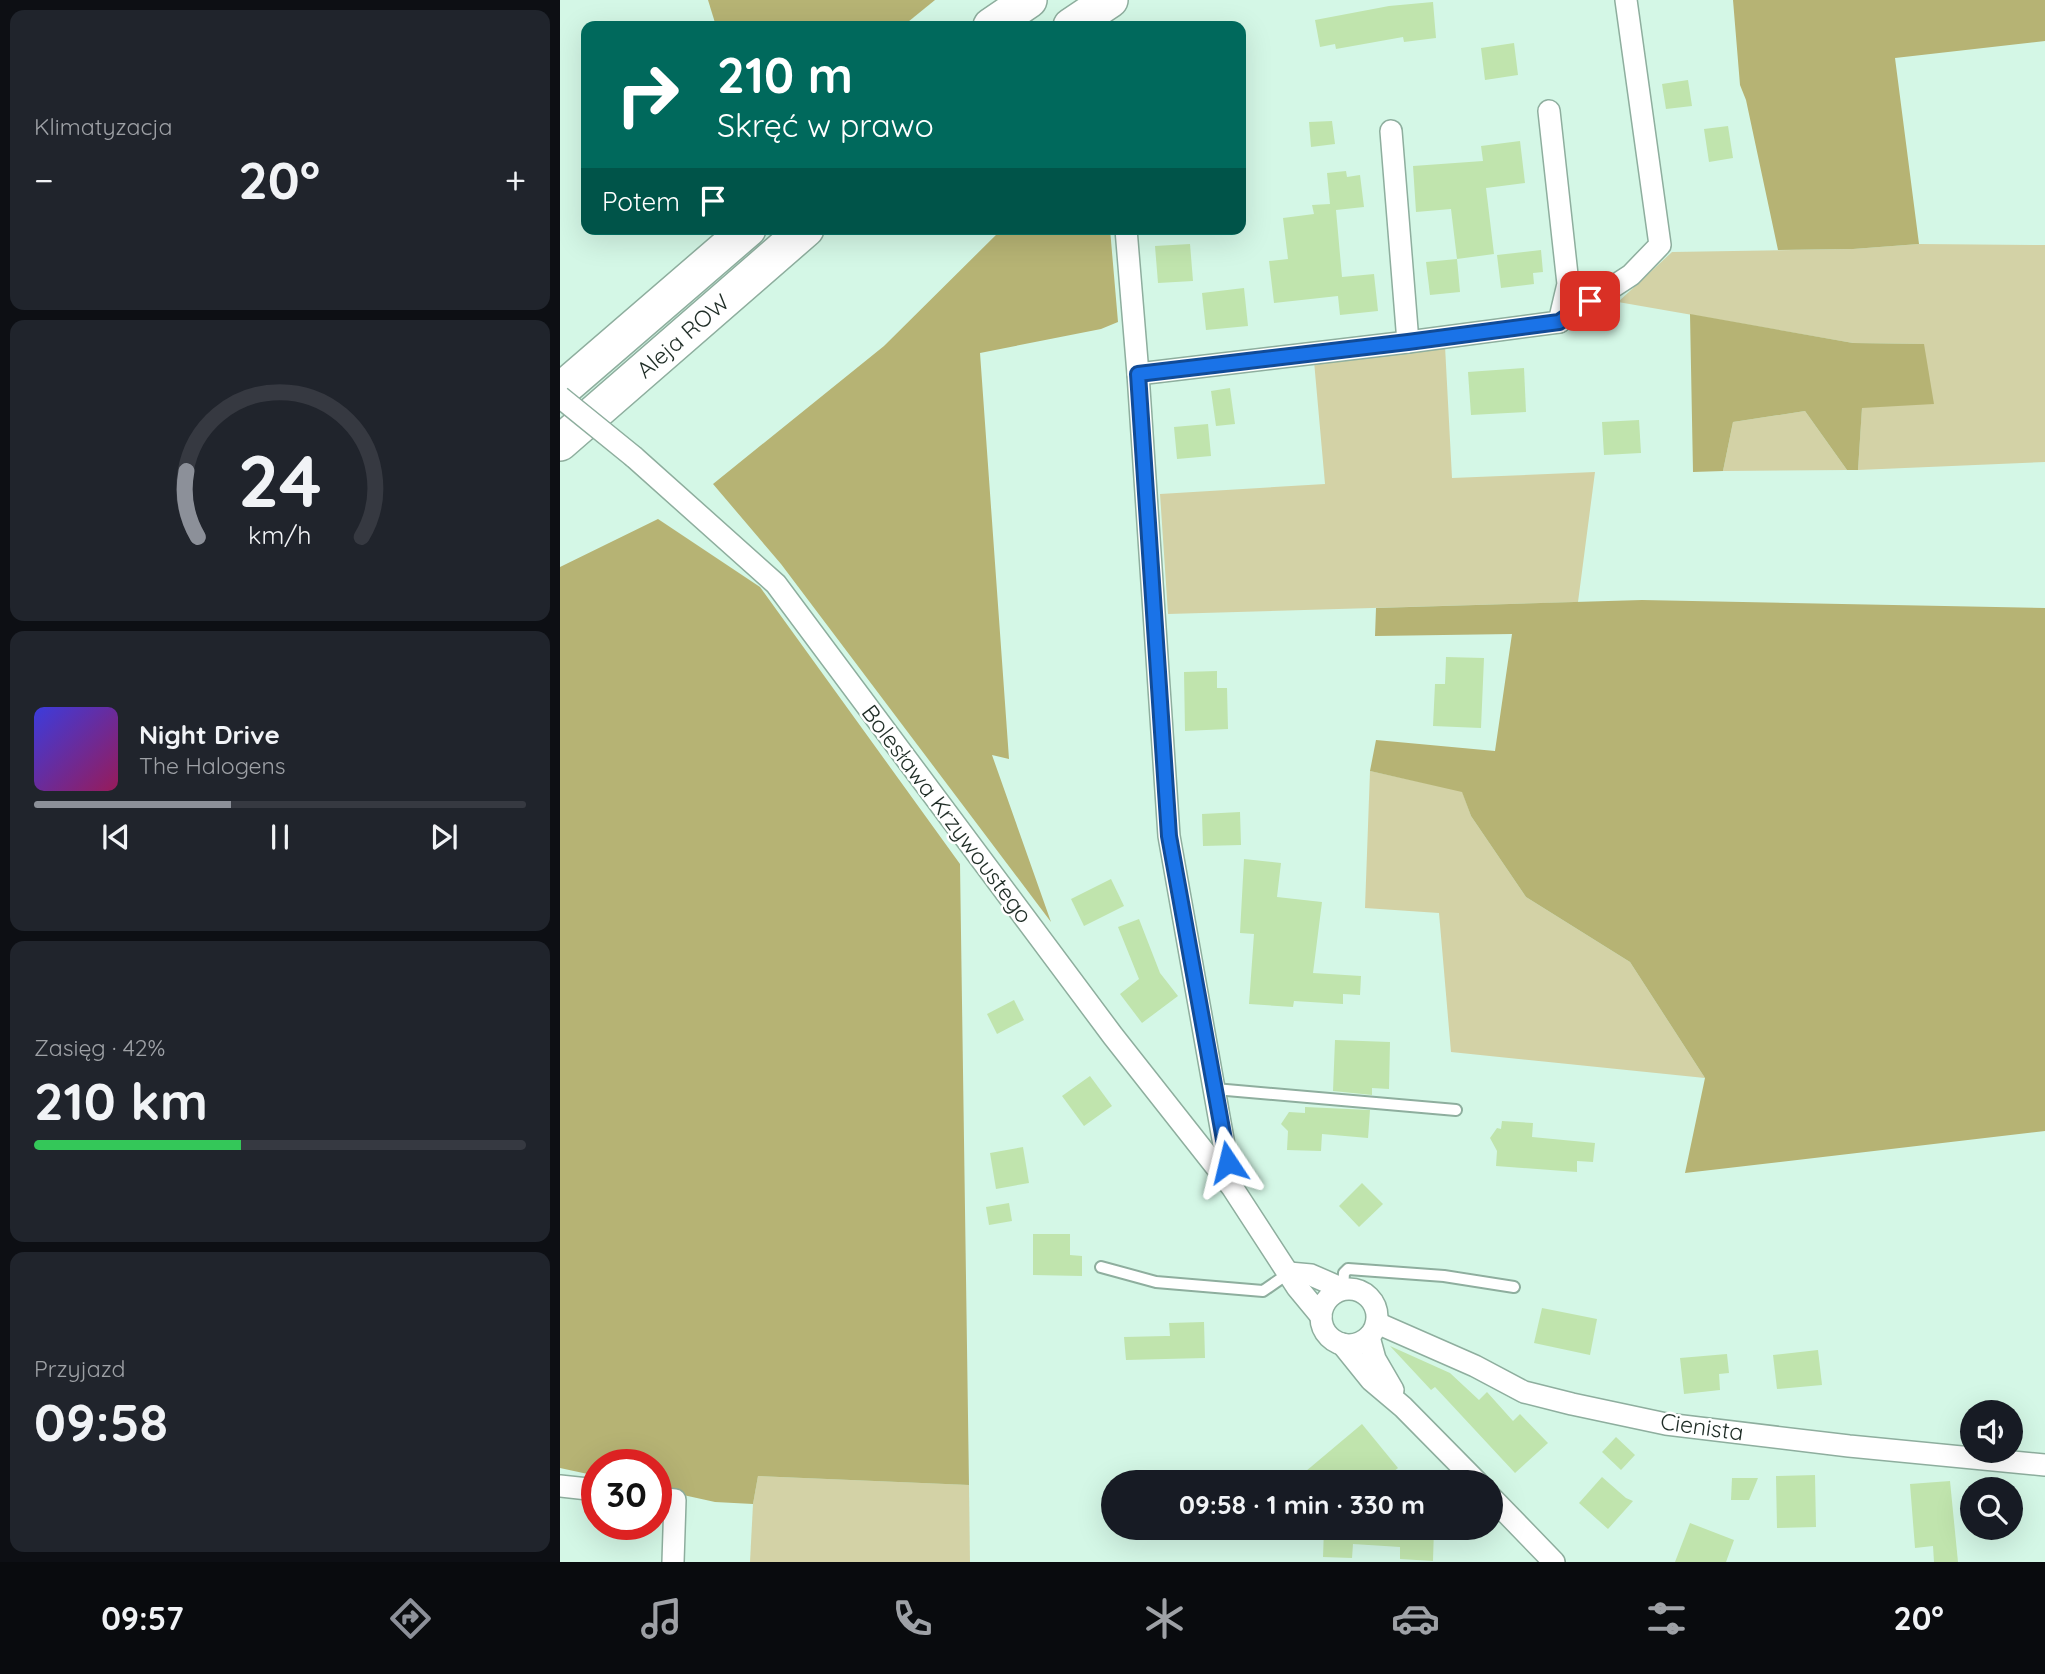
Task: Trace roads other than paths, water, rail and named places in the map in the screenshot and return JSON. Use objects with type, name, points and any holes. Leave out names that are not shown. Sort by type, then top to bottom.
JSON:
[{"type":"main road","points":[[998,21],[1028,0]]},
{"type":"main road","points":[[1078,21],[1110,0]]},
{"type":"main road","name":"Aleja ROW","points":[[560,391],[741,235]]},
{"type":"main road","name":"Aleja ROW","points":[[560,443],[799,235]]},
{"type":"street","points":[[1138,374],[1559,322],[1631,275],[1660,245],[1626,0]]},
{"type":"street","points":[[1549,111],[1568,284],[1559,322]]},
{"type":"street","points":[[1391,131],[1408,342]]},
{"type":"street","points":[[1126,235],[1169,836],[1232,1186]]},
{"type":"street","name":"Bolesława Krzywoustego","points":[[560,397],[634,457],[775,584],[1113,1036],[1232,1186],[1297,1287],[1321,1317]]},
{"type":"street","points":[[1289,1272],[1311,1275],[1369,1297],[1378,1313],[1373,1330],[1376,1359],[1403,1407]]},
{"type":"street","points":[[1343,1289],[1328,1299],[1323,1307],[1321,1317],[1326,1334],[1342,1344],[1371,1380],[1403,1407],[1464,1470]]},
{"type":"street","points":[[1342,1344],[1356,1344],[1373,1330]]},
{"type":"street","name":"Cienista","points":[[1373,1330],[1475,1366],[1524,1392],[1666,1424],[1849,1446],[2045,1465]]},
{"type":"street","points":[[560,1486],[581,1488]]},
{"type":"street","points":[[672,1500],[675,1500],[673,1562]]},
{"type":"street","points":[[1503,1509],[1554,1562]]},
{"type":"lane","points":[[1215,1089],[1455,1110]]},
{"type":"lane","points":[[1101,1268],[1156,1282],[1263,1292],[1289,1272]]},
{"type":"lane","points":[[1343,1289],[1344,1273],[1348,1269],[1444,1276],[1514,1287]]}]
